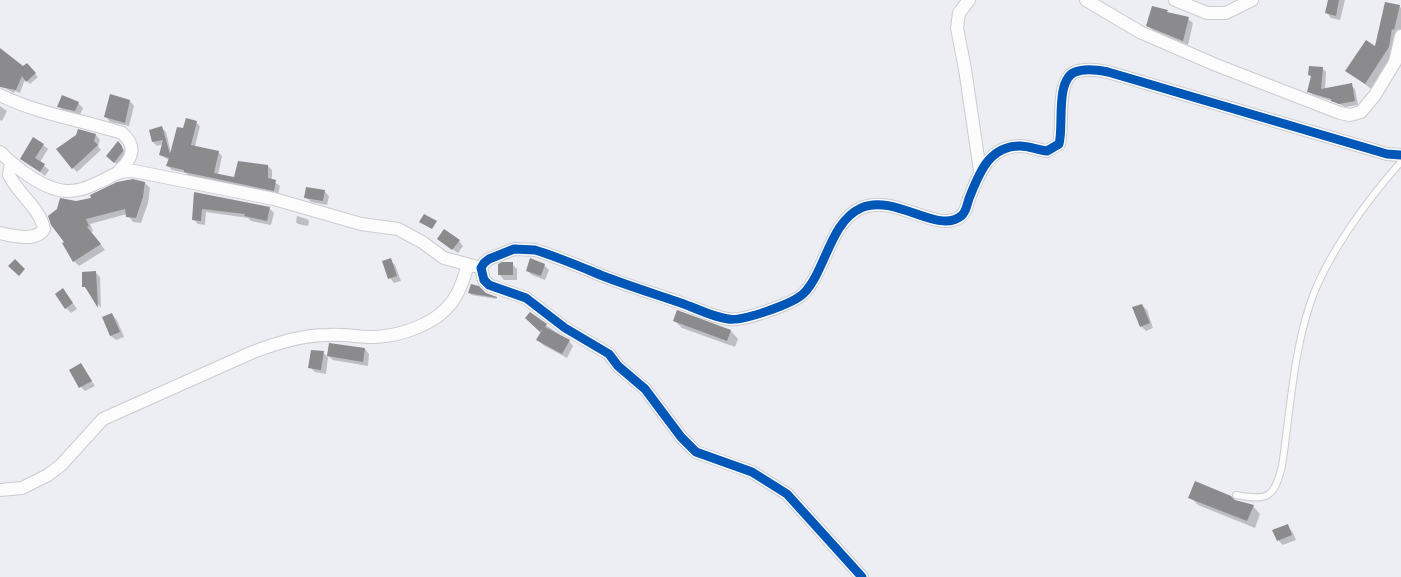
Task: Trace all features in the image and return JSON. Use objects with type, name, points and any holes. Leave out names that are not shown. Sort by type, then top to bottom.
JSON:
[{"type":"street","points":[[969,0],[959,13],[957,28],[980,171]]},
{"type":"street","points":[[1086,0],[1140,32],[1194,56],[1350,116],[1361,112],[1375,95],[1395,62],[1401,36]]},
{"type":"street","points":[[1175,0],[1207,13],[1226,13],[1252,0]]},
{"type":"street","points":[[862,577],[830,543],[811,518],[775,484],[752,472],[696,452],[681,437],[645,389],[618,366],[609,354],[565,328],[526,298],[489,285],[484,280],[481,268],[484,263],[514,249],[535,250],[730,320],[785,305],[801,297],[816,278],[841,226],[859,209],[874,204],[889,205],[938,221],[954,221],[964,214],[980,171],[987,160],[1004,148],[1022,146],[1047,151],[1059,144],[1062,91],[1066,79],[1073,72],[1089,69],[1108,72],[1387,154],[1401,156]]},
{"type":"street","points":[[0,95],[24,107],[122,133],[130,140],[132,149],[126,165],[119,171],[95,184],[67,191],[48,185],[25,173],[0,152]]},
{"type":"street","points":[[0,233],[16,237],[38,235],[44,229],[33,206],[20,194],[9,175],[11,163]]},
{"type":"street","points":[[119,171],[134,171],[274,199],[361,224],[398,229],[422,242],[444,258],[481,268]]},
{"type":"street","points":[[0,490],[22,488],[48,475],[61,465],[103,419],[252,352],[301,337],[327,334],[374,337],[391,335],[432,320],[454,300],[462,285],[468,265]]},
{"type":"lane","points":[[1236,495],[1264,497],[1278,486],[1301,341],[1310,303],[1349,230],[1374,193],[1401,162]]},
{"type":"building","points":[[1328,0],[1339,0],[1336,16],[1325,13]]},
{"type":"building","points":[[1385,2],[1400,5],[1394,30],[1392,29],[1389,47],[1365,84],[1345,71],[1366,40],[1375,46]]},
{"type":"building","points":[[1152,6],[1189,17],[1183,41],[1146,26]]},
{"type":"building","points":[[0,48],[23,66],[27,63],[36,73],[26,82],[22,76],[16,90],[0,87]]},
{"type":"building","points":[[1309,66],[1323,67],[1321,89],[1352,83],[1355,101],[1339,104],[1331,99],[1307,92],[1311,76],[1308,75]]},
{"type":"building","points":[[110,94],[130,100],[125,123],[104,117]]},
{"type":"building","points":[[62,95],[79,102],[75,111],[57,107]]},
{"type":"building","points":[[186,118],[197,121],[191,145],[219,151],[214,173],[234,177],[238,161],[268,165],[268,178],[276,180],[274,191],[166,166],[169,158],[159,155],[163,140],[152,142],[149,130],[162,126],[170,154],[177,127],[183,128]]},
{"type":"building","points":[[78,129],[96,134],[94,141],[98,145],[72,169],[56,149],[76,135]]},
{"type":"building","points":[[33,137],[44,144],[35,158],[45,164],[40,172],[20,159]]},
{"type":"building","points":[[118,141],[123,151],[114,163],[106,156]]},
{"type":"building","points":[[133,179],[145,182],[136,218],[126,217],[125,209],[86,219],[89,226],[87,227],[101,244],[73,262],[48,216],[57,209],[60,198],[76,201],[91,198],[90,195],[117,182]]},
{"type":"building","points":[[306,187],[325,190],[323,201],[304,198]]},
{"type":"building","points":[[194,192],[270,207],[267,221],[244,216],[245,214],[202,209],[201,221],[192,220]]},
{"type":"building","points":[[424,214],[437,221],[432,229],[419,222]]},
{"type":"building","points":[[444,229],[460,240],[452,250],[437,239]]},
{"type":"building","points":[[391,258],[397,276],[388,279],[382,261]]},
{"type":"building","points":[[530,258],[545,264],[541,276],[526,271]]},
{"type":"building","points":[[15,259],[25,269],[19,276],[8,266]]},
{"type":"building","points":[[513,262],[513,275],[498,275],[498,264]]},
{"type":"building","points":[[96,271],[98,308],[85,287],[82,287],[82,272]]},
{"type":"building","points":[[471,284],[479,286],[486,293],[497,298],[468,293]]},
{"type":"building","points":[[63,288],[73,303],[65,309],[55,294]]},
{"type":"building","points":[[1142,304],[1150,323],[1140,327],[1132,307]]},
{"type":"building","points":[[677,310],[731,330],[727,341],[673,321]]},
{"type":"building","points":[[530,312],[547,324],[545,327],[570,340],[562,354],[536,340],[543,328],[540,332],[525,318]]},
{"type":"building","points":[[112,313],[120,332],[110,336],[102,317]]},
{"type":"building","points":[[329,343],[365,348],[363,362],[327,356]]},
{"type":"building","points":[[311,350],[324,351],[321,370],[308,368]]},
{"type":"building","points":[[81,363],[92,381],[79,388],[69,370]]},
{"type":"building","points":[[1195,481],[1231,496],[1235,500],[1254,505],[1247,521],[1188,498]]},
{"type":"building","points":[[1288,524],[1292,535],[1277,541],[1272,530]]},
{"type":"cycle path","points":[[862,577],[787,494],[752,472],[696,452],[681,437],[645,389],[618,366],[609,354],[565,328],[526,298],[489,285],[484,280],[481,268],[484,263],[514,249],[535,250],[722,318],[745,318],[768,311],[804,293],[818,272],[842,224],[861,208],[874,205],[888,206],[940,221],[951,220],[965,212],[982,169],[1001,150],[1023,146],[1047,151],[1059,144],[1062,94],[1065,84],[1075,72],[1083,70],[1108,72],[1387,154],[1401,155]]}]
